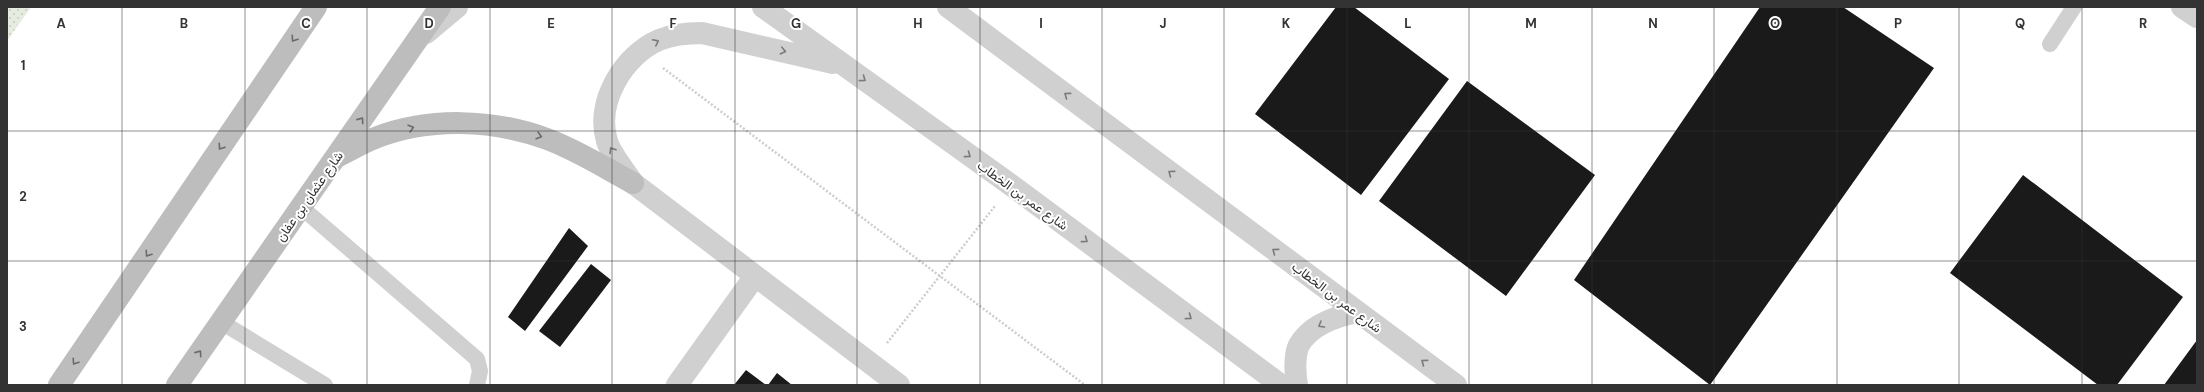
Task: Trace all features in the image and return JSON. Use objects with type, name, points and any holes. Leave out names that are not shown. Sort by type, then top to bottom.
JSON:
[{"type":"main road","points":[[59,385],[316,7]]},
{"type":"main road","name":"شارع عثمان بن عفان","points":[[177,385],[440,7]]},
{"type":"main road","points":[[335,157],[375,138],[417,126],[461,122],[505,127],[547,139],[633,183]]},
{"type":"street","points":[[417,40],[458,7]]},
{"type":"street","name":"شارع عمر بن الخطاب","points":[[763,7],[1011,185],[1281,385]]},
{"type":"street","name":"شارع عمر بن الخطاب","points":[[948,7],[1456,385]]},
{"type":"street","points":[[2182,7],[2197,17]]},
{"type":"street","points":[[843,65],[702,33],[680,34],[659,40],[641,51],[623,69],[610,91],[605,116],[607,142],[633,183],[899,385]]},
{"type":"street","points":[[677,385],[755,276]]},
{"type":"street","points":[[1296,385],[1295,370],[1299,345],[1315,328],[1335,317],[1358,312]]},
{"type":"lane","points":[[2050,44],[2074,7]]},
{"type":"lane","points":[[301,207],[477,359],[480,371],[478,385]]},
{"type":"lane","points":[[221,322],[325,385]]},
{"type":"path","points":[[641,51],[1085,385]]},
{"type":"path","points":[[870,364],[1011,185]]},
{"type":"shaded area","points":[[7,7],[31,7],[7,41]]},
{"type":"building","points":[[1336,7],[1354,7],[1449,79],[1361,195],[1255,114]]},
{"type":"building","points":[[1760,7],[1843,7],[1934,68],[1710,385],[1574,280]]},
{"type":"building","points":[[1467,81],[1595,175],[1506,296],[1379,201]]},
{"type":"building","points":[[2023,175],[2183,297],[2117,385],[2098,385],[1950,273]]},
{"type":"building","points":[[569,228],[588,246],[525,331],[508,317]]},
{"type":"building","points":[[591,264],[611,280],[560,347],[539,331]]},
{"type":"building","points":[[2197,340],[2197,385],[2164,385]]},
{"type":"building","points":[[746,370],[766,385],[734,385]]},
{"type":"building","points":[[777,373],[792,385],[768,385]]}]
